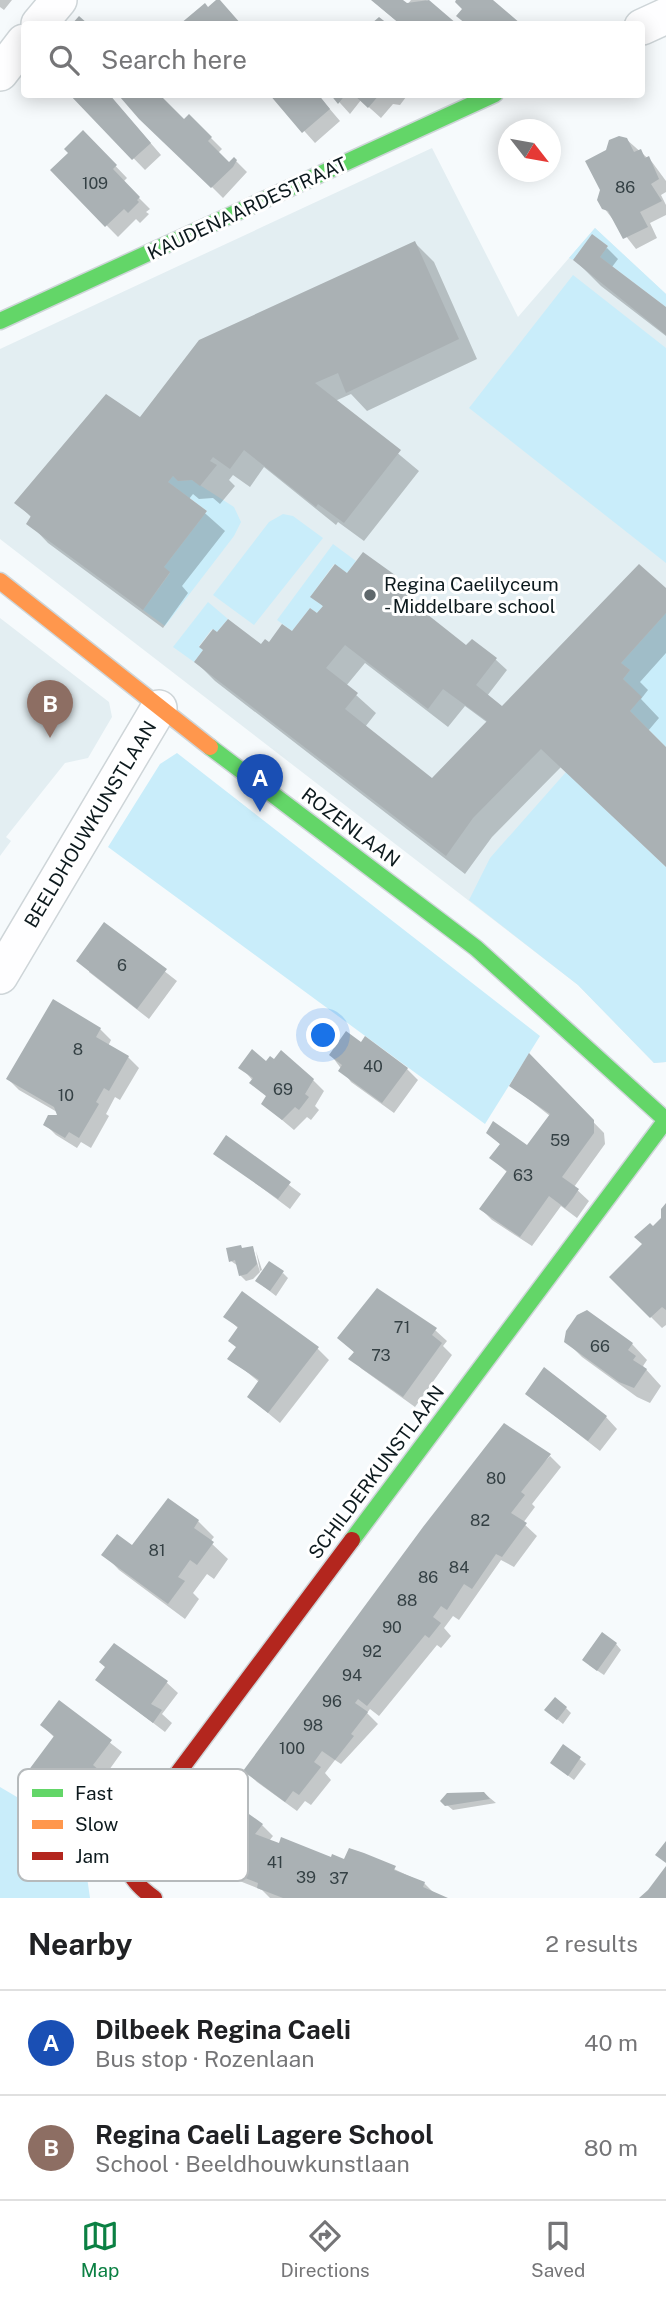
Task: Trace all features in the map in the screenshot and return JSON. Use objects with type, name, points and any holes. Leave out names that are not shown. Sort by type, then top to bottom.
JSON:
[{"type":"street","points":[[42,21],[59,0]]},
{"type":"street","points":[[645,26],[666,16]]},
{"type":"street","points":[[0,73],[21,47]]},
{"type":"street","name":"KAUDENAARDESTRAAT","points":[[0,321],[486,98]]},
{"type":"street","name":"ROZENLAAN","points":[[0,581],[159,708],[477,948],[666,1120]]},
{"type":"street","name":"BEELDHOUWKUNSTLAAN","points":[[0,976],[159,708]]},
{"type":"street","name":"SCHILDERKUNSTLAAN","points":[[181,1769],[666,1120]]},
{"type":"street","name":"SCHILDERKUNSTLAAN","points":[[134,1881],[136,1886],[154,1898]]},
{"type":"shaded area","name":"Regina Caelilyceum - Middelbare school","points":[[432,148],[518,317],[595,228],[666,294],[666,1062],[654,1063],[578,985],[0,539],[0,349]]},
{"type":"shaded area","points":[[595,228],[666,294],[666,307],[600,257],[608,246],[592,235],[573,260],[569,258]]},
{"type":"shaded area","points":[[573,275],[666,348],[666,563],[469,408]]},
{"type":"shaded area","points":[[173,476],[178,481],[192,480],[234,507],[241,522],[234,536],[165,626],[143,610],[170,573],[164,567],[207,511],[168,482]]},
{"type":"shaded area","points":[[283,514],[293,516],[323,538],[254,625],[213,595],[269,522]]},
{"type":"shaded area","points":[[333,544],[356,561],[347,573],[334,564],[311,596],[323,606],[317,613],[310,608],[292,631],[277,620]]},
{"type":"shaded area","points":[[208,602],[228,619],[217,632],[212,629],[199,646],[203,650],[194,662],[173,647]]},
{"type":"shaded area","points":[[666,613],[666,747],[630,711],[641,697],[623,679],[630,670],[621,663]]},
{"type":"shaded area","points":[[0,618],[109,702],[112,717],[88,758],[65,763],[6,837],[11,841],[0,856]]},
{"type":"shaded area","points":[[177,753],[540,1036],[485,1124],[108,847],[160,764]]},
{"type":"shaded area","points":[[566,772],[666,867],[666,1062],[654,1063],[578,985],[469,900],[490,858]]},
{"type":"shaded area","points":[[0,1787],[18,1798],[18,1881],[88,1881],[90,1898],[0,1898]]},
{"type":"building","points":[[220,0],[238,21],[184,21],[205,3],[208,7]]},
{"type":"building","points":[[371,0],[403,0],[407,3],[429,0],[454,21],[396,21]]},
{"type":"building","points":[[493,0],[518,21],[462,21],[456,16],[462,9],[455,2]]},
{"type":"building","points":[[73,98],[112,98],[151,143],[132,160]]},
{"type":"building","points":[[121,98],[163,98],[184,119],[189,114],[212,137],[208,141],[229,162],[234,157],[237,160],[211,188]]},
{"type":"building","points":[[272,98],[321,98],[330,109],[302,133]]},
{"type":"building","points":[[357,98],[377,98],[368,108]]},
{"type":"building","points":[[83,130],[117,165],[113,169],[140,197],[137,200],[139,202],[128,213],[124,209],[105,227],[50,170],[68,153],[64,149]]},
{"type":"building","points":[[619,136],[627,138],[634,152],[641,149],[645,158],[649,156],[659,179],[651,184],[662,201],[640,212],[648,227],[623,239],[608,211],[602,209],[597,200],[600,190],[585,161],[606,150],[609,140]]},
{"type":"building","points":[[592,234],[608,246],[600,257],[666,307],[666,335],[573,260]]},
{"type":"building","points":[[415,241],[459,339],[346,393],[338,373],[315,383],[401,450],[344,523],[318,504],[316,507],[244,450],[230,469],[213,457],[210,461],[217,465],[200,486],[192,480],[178,481],[173,476],[168,482],[207,511],[164,567],[170,572],[143,610],[26,524],[31,516],[14,503],[106,394],[140,417],[199,340]]},
{"type":"building","points":[[363,552],[395,575],[389,584],[466,645],[472,639],[497,658],[476,685],[502,706],[639,564],[666,588],[666,613],[621,663],[630,670],[623,679],[642,697],[630,711],[666,747],[666,867],[541,749],[473,818],[446,856],[194,662],[203,650],[199,647],[213,629],[217,632],[228,619],[261,644],[265,639],[269,642],[282,624],[292,631],[310,608],[317,613],[323,606],[310,597],[335,564],[347,573]],"holes":[[[345,645],[428,709],[443,689],[487,721],[432,778],[345,709],[358,693],[326,668]]]},
{"type":"building","points":[[104,922],[167,969],[137,1009],[76,961]]},
{"type":"building","points":[[53,999],[101,1028],[96,1037],[129,1056],[109,1091],[104,1088],[96,1102],[99,1104],[79,1138],[69,1132],[65,1138],[43,1125],[48,1115],[57,1115],[54,1107],[6,1079]]},
{"type":"building","points":[[346,1031],[361,1042],[365,1036],[408,1068],[382,1103],[338,1071],[342,1065],[329,1055]]},
{"type":"building","points":[[252,1049],[266,1061],[270,1056],[274,1059],[281,1050],[314,1079],[305,1094],[309,1097],[299,1110],[295,1107],[282,1120],[261,1104],[266,1096],[249,1083],[253,1078],[238,1068]]},
{"type":"building","points":[[529,1053],[594,1120],[594,1133],[562,1177],[579,1189],[573,1198],[565,1208],[549,1196],[520,1237],[479,1209],[507,1171],[489,1158],[500,1144],[486,1133],[493,1121],[527,1145],[550,1114],[509,1086]]},
{"type":"building","points":[[226,1135],[291,1182],[278,1199],[213,1154]]},
{"type":"building","points":[[666,1203],[666,1310],[662,1307],[650,1318],[609,1277],[642,1244],[634,1237],[650,1223],[653,1226],[661,1218],[661,1209]]},
{"type":"building","points":[[241,1245],[242,1248],[253,1246],[257,1264],[247,1274],[239,1276],[235,1260],[229,1262],[226,1248]]},
{"type":"building","points":[[269,1261],[284,1271],[270,1291],[255,1281]]},
{"type":"building","points":[[377,1288],[437,1328],[432,1335],[442,1343],[403,1397],[348,1359],[354,1352],[337,1338]]},
{"type":"building","points":[[242,1291],[319,1347],[268,1413],[247,1397],[259,1380],[227,1359],[236,1347],[228,1341],[238,1327],[223,1317]]},
{"type":"building","points":[[587,1310],[633,1343],[628,1350],[636,1356],[633,1360],[647,1369],[634,1388],[619,1382],[564,1342],[566,1331],[577,1315]]},
{"type":"building","points":[[544,1367],[607,1416],[588,1441],[525,1394]]},
{"type":"building","points":[[504,1423],[551,1454],[521,1492],[525,1495],[511,1513],[527,1523],[502,1557],[496,1554],[472,1589],[464,1584],[447,1610],[441,1606],[433,1617],[441,1623],[429,1638],[425,1635],[367,1706],[358,1699],[355,1703],[368,1712],[351,1734],[354,1736],[335,1760],[322,1751],[314,1762],[321,1767],[299,1795],[293,1791],[285,1802],[248,1775],[248,1769],[244,1769],[423,1527]]},
{"type":"building","points":[[168,1498],[199,1520],[194,1528],[214,1542],[197,1565],[190,1560],[178,1577],[185,1581],[168,1604],[101,1555],[117,1534],[132,1545]]},
{"type":"building","points":[[602,1632],[617,1643],[597,1671],[582,1660]]},
{"type":"building","points":[[114,1643],[168,1681],[151,1704],[162,1710],[153,1723],[95,1680],[105,1667],[99,1662]]},
{"type":"building","points":[[555,1697],[567,1707],[557,1720],[544,1710]]},
{"type":"building","points":[[59,1700],[112,1740],[93,1765],[98,1769],[29,1769],[54,1736],[40,1725]]},
{"type":"building","points":[[563,1744],[581,1757],[568,1776],[550,1763]]},
{"type":"building","points":[[484,1792],[490,1799],[445,1806],[440,1801],[447,1793]]},
{"type":"building","points":[[248,1813],[263,1824],[255,1834],[279,1843],[281,1837],[331,1857],[332,1854],[344,1859],[349,1848],[396,1866],[394,1870],[425,1882],[423,1887],[448,1898],[283,1898],[257,1888],[258,1883],[248,1879]]},
{"type":"building","points":[[666,1841],[666,1863],[655,1855]]},
{"type":"building","points":[[666,1866],[666,1898],[639,1898],[648,1890]]},
{"type":"traffic: fast","points":[[0,321],[486,98]]},
{"type":"traffic: fast","points":[[210,747],[476,948],[666,1120]]},
{"type":"traffic: fast","points":[[352,1540],[666,1120]]},
{"type":"traffic: slow","points":[[0,581],[210,747]]},
{"type":"traffic: jam","points":[[181,1769],[352,1540]]},
{"type":"traffic: jam","points":[[134,1881],[154,1898]]},
{"type":"place","name":"Regina Caelilyceum - Middelbare school","points":[[370,595]]},
{"type":"place","name":"Regina Caeli Lagere School","points":[[50,738]]},
{"type":"place","name":"Dilbeek Regina Caeli","points":[[260,812]]}]
